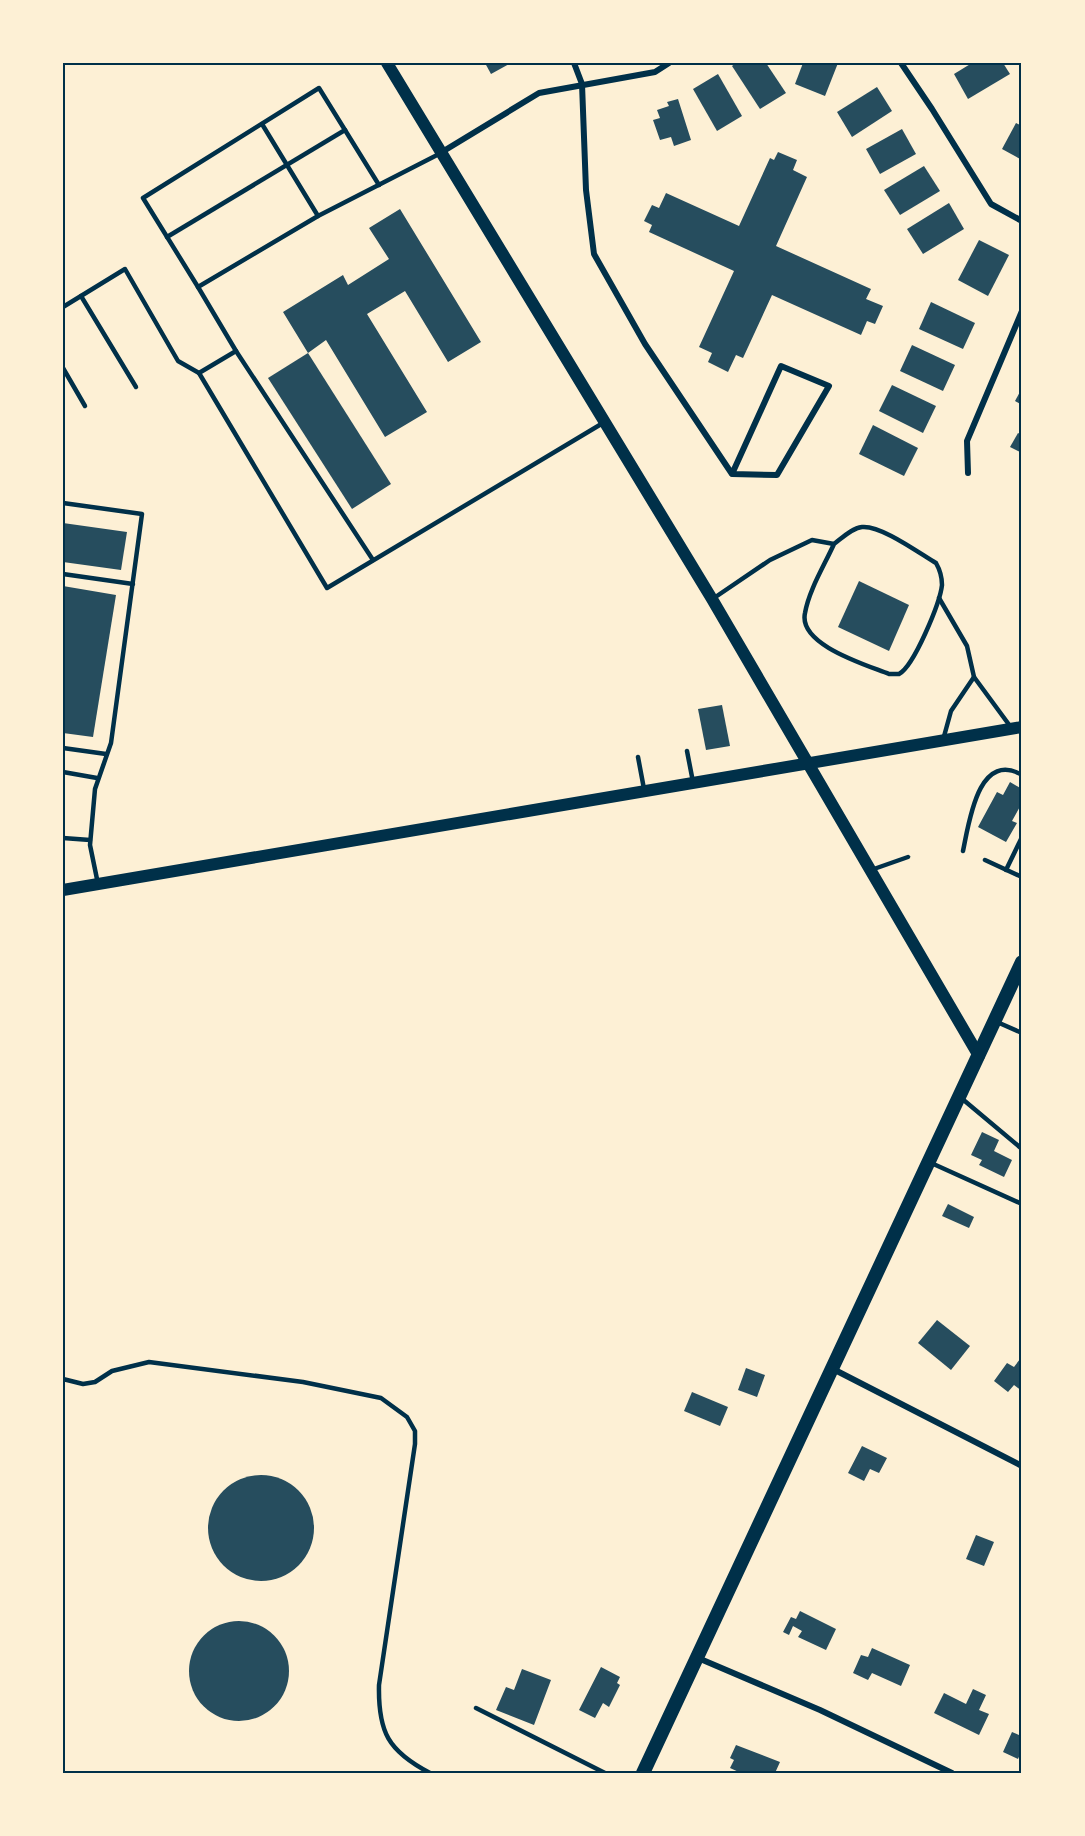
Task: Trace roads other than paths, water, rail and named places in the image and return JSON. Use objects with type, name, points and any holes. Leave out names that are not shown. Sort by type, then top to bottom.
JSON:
[{"type":"main road","points":[[387,63],[712,599],[979,1056]]},
{"type":"main road","points":[[63,890],[644,789],[1017,728]]},
{"type":"main road","points":[[643,1773],[1022,962]]},
{"type":"street","points":[[574,63],[582,84],[586,190],[594,254],[645,344],[732,474]]},
{"type":"street","points":[[442,152],[540,93],[655,72],[669,63]]},
{"type":"street","points":[[901,63],[991,204],[1022,221]]},
{"type":"street","points":[[968,473],[967,441],[1022,311]]},
{"type":"street","points":[[781,366],[829,386],[777,476],[732,474],[781,366]]},
{"type":"street","points":[[833,1369],[1022,1466]]},
{"type":"street","points":[[698,1658],[820,1710],[952,1773]]},
{"type":"lane","points":[[373,560],[236,351],[143,198],[319,88],[379,185]]},
{"type":"lane","points":[[262,124],[318,216]]},
{"type":"lane","points":[[167,237],[345,130]]},
{"type":"lane","points":[[198,287],[318,216],[442,152]]},
{"type":"lane","points":[[63,307],[125,269],[178,360],[199,373],[327,588],[606,422]]},
{"type":"lane","points":[[81,296],[136,387]]},
{"type":"lane","points":[[199,373],[236,351]]},
{"type":"lane","points":[[63,368],[85,406]]},
{"type":"lane","points":[[63,503],[142,514],[111,743],[97,778],[90,840],[98,884]]},
{"type":"lane","points":[[861,527],[875,528],[936,563],[940,571],[942,584],[939,598],[909,663],[899,674],[889,674],[825,647],[806,628],[804,615],[834,544],[847,533],[861,527]]},
{"type":"lane","points":[[712,599],[770,560],[812,540],[834,544]]},
{"type":"lane","points":[[63,574],[133,584]]},
{"type":"lane","points":[[939,598],[967,646],[974,677],[1017,728]]},
{"type":"lane","points":[[943,740],[951,711],[974,677]]},
{"type":"lane","points":[[63,748],[106,754]]},
{"type":"lane","points":[[687,750],[693,782]]},
{"type":"lane","points":[[638,758],[644,789]]},
{"type":"lane","points":[[963,851],[972,808],[986,778],[993,772],[1006,770],[1022,775]]},
{"type":"lane","points":[[63,772],[97,778]]},
{"type":"lane","points":[[1006,870],[1022,837]]},
{"type":"lane","points":[[63,838],[90,840]]},
{"type":"lane","points":[[871,870],[908,857]]},
{"type":"lane","points":[[985,861],[1022,877]]},
{"type":"lane","points":[[995,1021],[1022,1033]]},
{"type":"lane","points":[[960,1097],[1022,1149]]},
{"type":"lane","points":[[929,1162],[1022,1204]]},
{"type":"lane","points":[[63,1379],[83,1384],[95,1382],[112,1371],[149,1362],[303,1382],[381,1398],[407,1417],[415,1431],[415,1444],[379,1685],[378,1713],[386,1740],[410,1763],[430,1773]]},
{"type":"lane","points":[[476,1708],[605,1773]]}]
